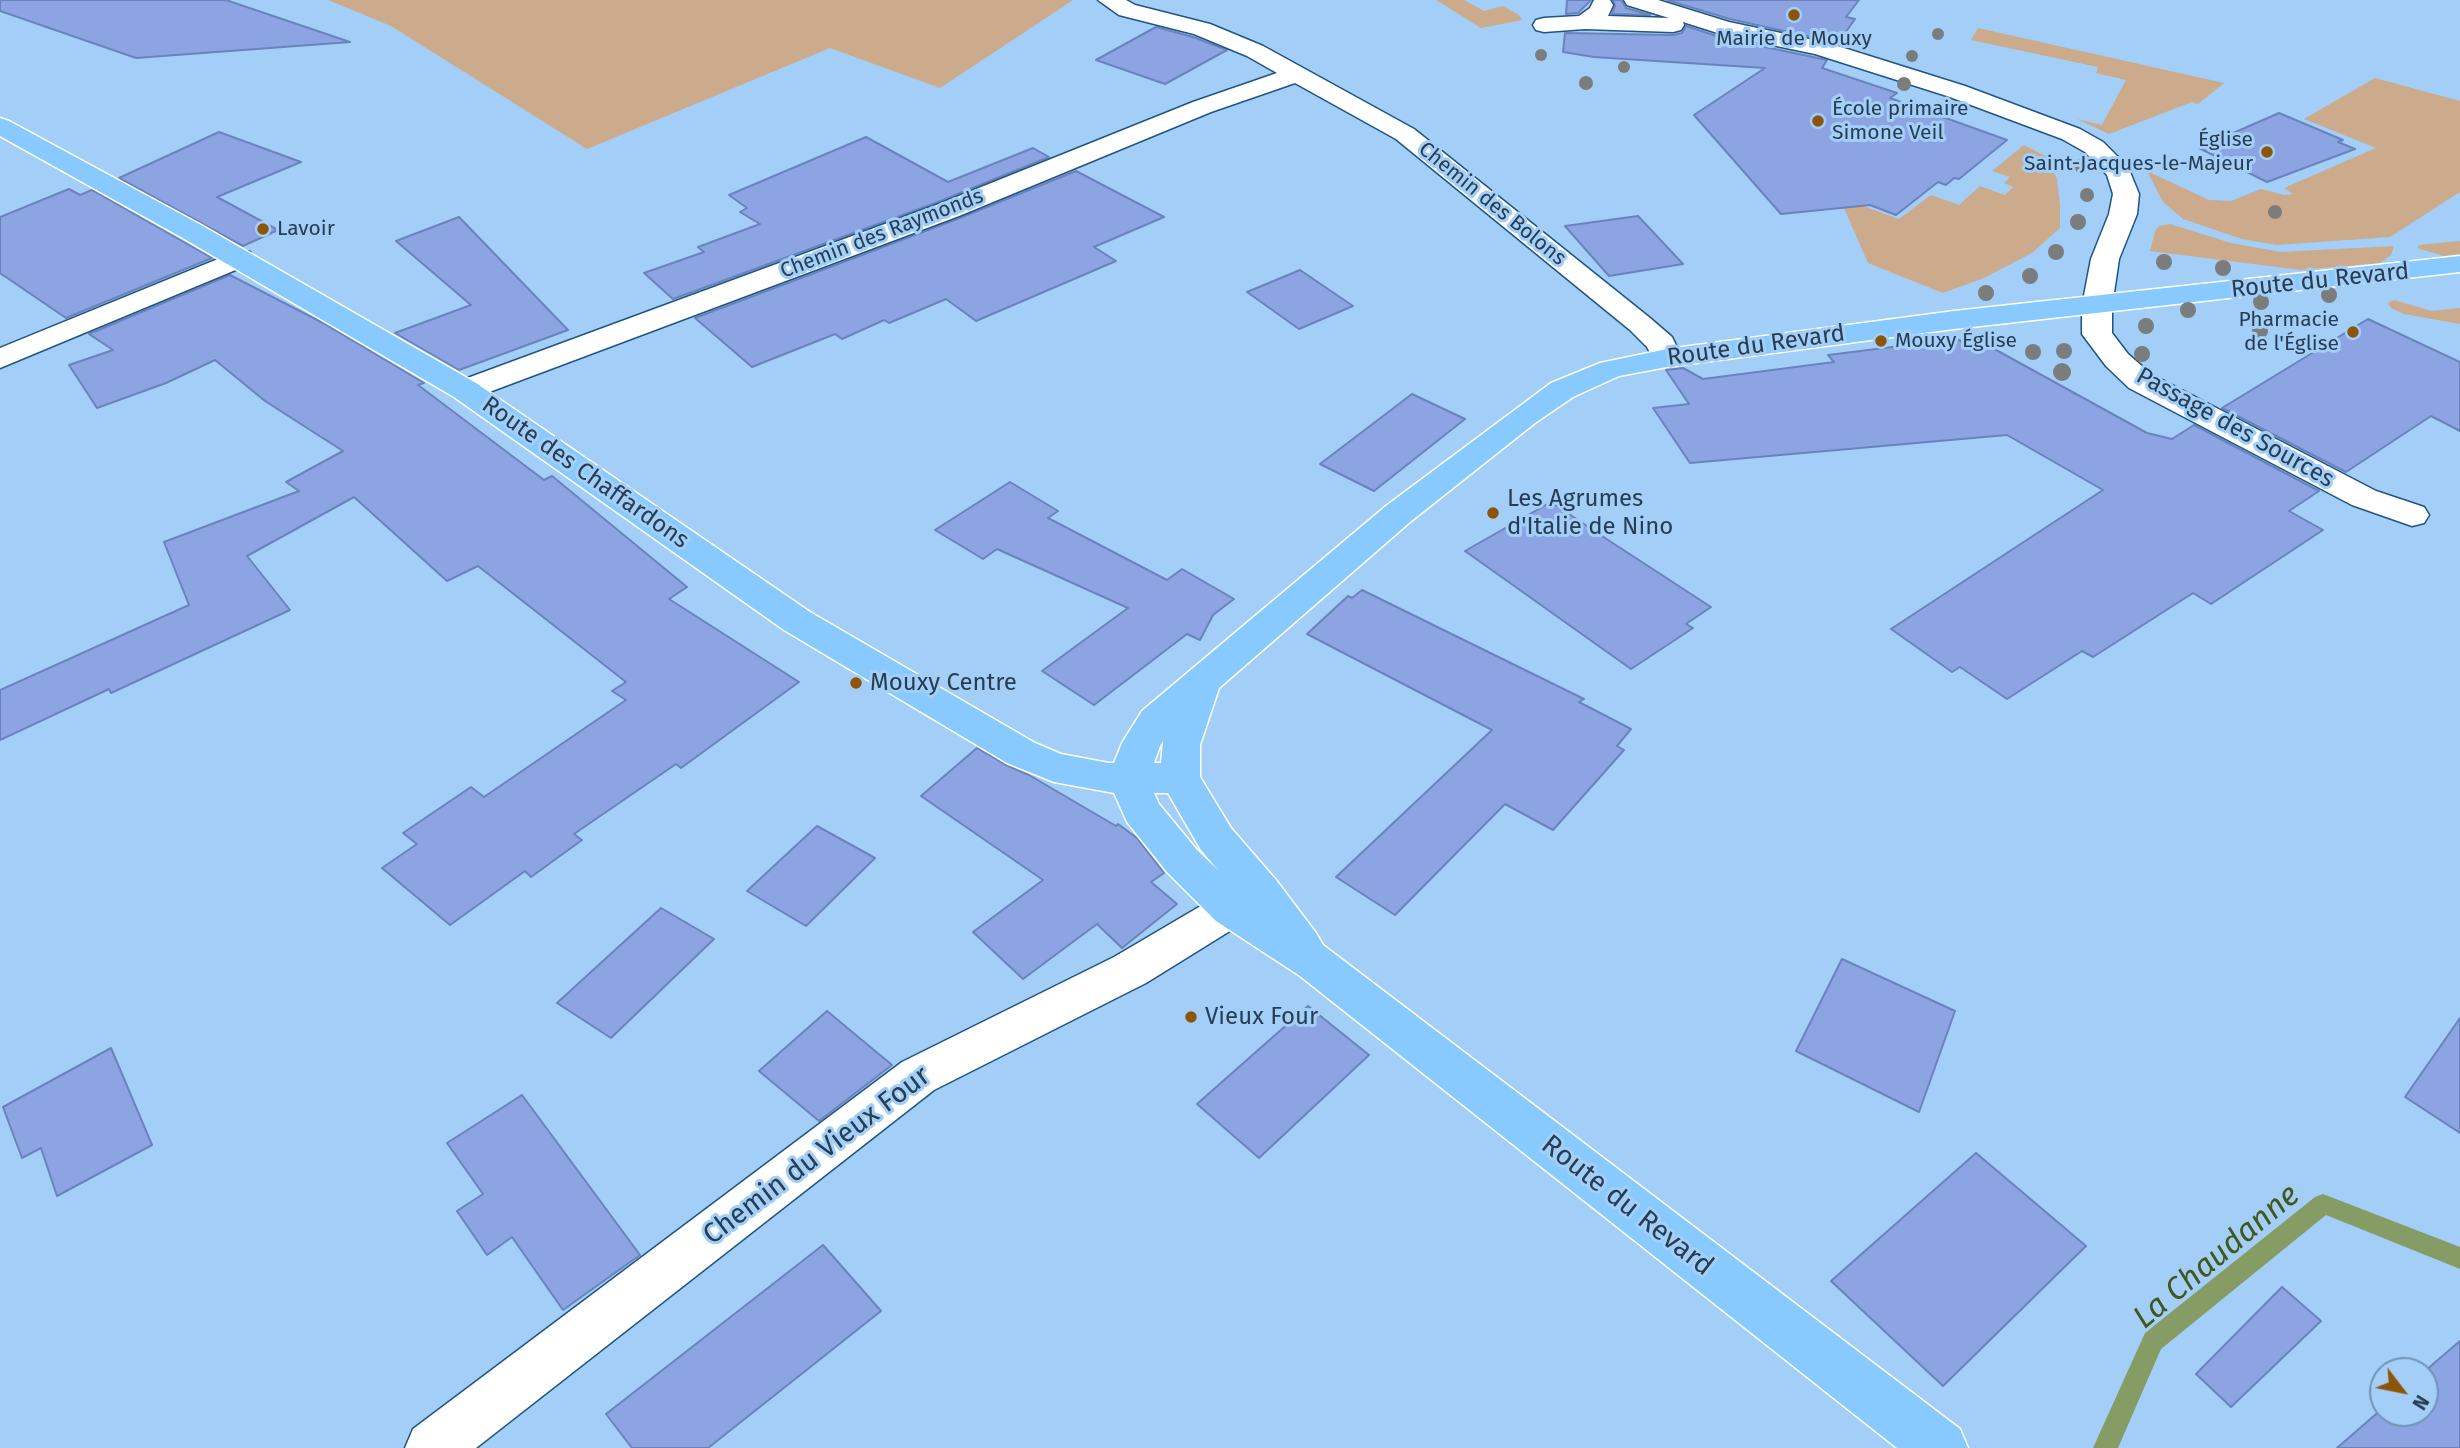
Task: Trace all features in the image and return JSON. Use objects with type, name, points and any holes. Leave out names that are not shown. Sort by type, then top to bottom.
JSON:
[{"type":"main road","name":"Route des Chaffardons","points":[[0,126],[240,258],[465,390],[797,621],[1021,753],[1054,767],[1109,778],[1180,778]]},
{"type":"main road","name":"Route du Revard","points":[[1941,1448],[1315,963],[1231,909],[1182,861],[1141,811],[1129,778],[1141,743],[1156,721],[1398,514],[1524,416],[1562,390],[1611,369],[1667,358],[1954,320],[2460,264]]},
{"type":"main road","points":[[1180,778],[1181,745],[1201,685]]},
{"type":"main road","name":"Route du Revard","points":[[1180,778],[1216,839],[1315,963]]},
{"type":"street","name":"Chemin des Bolons","points":[[1109,0],[1127,10],[1202,29],[1255,51],[1405,134],[1640,324],[1661,343],[1667,358]]},
{"type":"street","points":[[1585,22],[1600,11],[1603,0]]},
{"type":"street","points":[[1635,0],[1724,27]]},
{"type":"street","points":[[1544,26],[1585,22],[1724,27]]},
{"type":"street","name":"Passage des Sources","points":[[1724,27],[1820,48],[1956,91],[2071,134],[2094,147],[2119,173],[2126,194],[2123,214],[2105,259],[2097,306],[2097,334],[2117,360],[2140,381],[2364,498],[2412,515]]},
{"type":"street","name":"Chemin des Raymonds","points":[[465,390],[949,210],[1202,107],[1298,74]]},
{"type":"street","points":[[0,359],[240,258]]},
{"type":"street","name":"Chemin du Vieux Four","points":[[432,1448],[918,1076],[1130,970],[1231,909]]},
{"type":"shaded area","points":[[328,0],[1073,0],[940,88],[830,48],[587,149],[391,26]]},
{"type":"shaded area","points":[[1436,0],[1464,0],[1484,11],[1503,6],[1519,15],[1522,20],[1481,28]]},
{"type":"shaded area","points":[[1978,28],[2224,83],[2198,104],[2192,102],[2109,134],[2077,119],[2102,125],[2126,80],[2096,73],[2098,67],[1971,40]]},
{"type":"shaded area","points":[[2375,78],[2460,101],[2460,192],[2390,237],[2277,245],[2242,239],[2183,219],[2163,202],[2147,171],[2209,200],[2231,201],[2261,189],[2284,195],[2293,194],[2284,188],[2376,148],[2304,119]]},
{"type":"shaded area","points":[[2024,145],[2047,157],[2057,179],[2060,206],[2060,228],[2032,253],[1984,278],[1943,293],[1868,263],[1843,206],[1863,206],[1899,219],[1931,195],[1959,205],[1980,186],[2005,195],[2013,187],[2004,183],[2010,177],[1992,171]]},
{"type":"shaded area","points":[[2170,224],[2231,243],[2281,252],[2394,246],[2391,255],[2380,263],[2301,270],[2150,251],[2155,231],[2159,226]]},
{"type":"shaded area","points":[[2460,241],[2460,254],[2444,256],[2417,248],[2419,245]]},
{"type":"shaded area","points":[[2394,300],[2432,311],[2460,308],[2460,324],[2404,314],[2391,308],[2388,303]]},
{"type":"building","points":[[0,0],[226,0],[350,42],[136,58],[0,11]]},
{"type":"building","points":[[1567,0],[1591,0],[1578,13],[1566,14]]},
{"type":"building","points":[[1613,0],[1621,0],[1626,8],[1650,15],[1612,14],[1615,6]]},
{"type":"building","name":"Mairie de Mouxy","points":[[1667,0],[1859,0],[1846,17],[1855,19],[1838,43],[1730,19]]},
{"type":"building","name":"École primaire Simone Veil","points":[[1686,26],[1723,38],[1827,60],[1822,68],[1897,93],[1890,98],[2007,140],[1959,179],[1954,178],[1946,185],[1938,182],[1896,215],[1870,205],[1781,214],[1694,115],[1765,68],[1594,57],[1563,52],[1565,33],[1673,35],[1682,33]]},
{"type":"building","points":[[1156,27],[1227,50],[1165,84],[1096,60]]},
{"type":"building","name":"Église Saint-Jacques-le-Majeur","points":[[2279,113],[2343,140],[2338,142],[2355,149],[2267,182],[2199,148]]},
{"type":"building","points":[[219,132],[301,162],[217,197],[278,230],[243,246],[119,178]]},
{"type":"building","points":[[866,137],[948,182],[1033,148],[1049,157],[938,202],[673,299],[644,273],[704,252],[698,247],[760,224],[740,212],[747,208],[729,195]]},
{"type":"building","points":[[1076,171],[1164,217],[1094,247],[1116,261],[976,321],[946,299],[889,323],[884,320],[842,339],[835,334],[752,367],[695,318],[960,218]]},
{"type":"building","points":[[69,189],[80,195],[92,190],[212,258],[66,318],[0,273],[0,217]]},
{"type":"building","points":[[1638,216],[1683,264],[1609,276],[1565,226]]},
{"type":"building","points":[[459,217],[568,330],[459,370],[395,333],[471,305],[396,241]]},
{"type":"building","points":[[1300,270],[1353,306],[1299,329],[1247,292]]},
{"type":"building","points":[[230,275],[323,323],[424,383],[418,385],[544,480],[552,476],[687,587],[669,599],[799,682],[681,768],[676,764],[574,834],[582,840],[531,877],[525,871],[450,925],[382,868],[417,844],[403,833],[471,787],[484,797],[626,700],[612,691],[626,682],[478,566],[447,581],[354,497],[247,556],[290,610],[111,693],[109,689],[0,740],[0,690],[189,605],[164,542],[299,491],[286,482],[343,451],[265,401],[215,360],[166,383],[97,408],[69,365],[113,350],[89,334]]},
{"type":"building","points":[[2368,319],[2460,362],[2460,431],[2431,416],[2346,472],[2222,408]]},
{"type":"building","points":[[1957,339],[1968,345],[1978,340],[2147,433],[2172,439],[2194,425],[2319,491],[2289,511],[2323,530],[2211,604],[2193,593],[2093,657],[2082,651],[2007,699],[1960,667],[1952,672],[1891,629],[2103,490],[2007,435],[1690,463],[1653,408],[1689,404],[1666,370],[1683,368],[1703,379],[1834,362],[1828,355]]},
{"type":"building","points":[[1412,394],[1465,419],[1374,491],[1320,464]]},
{"type":"building","points":[[1010,482],[1058,511],[1048,518],[1167,580],[1182,569],[1234,599],[1213,615],[1200,640],[1187,634],[1094,705],[1042,671],[1128,608],[997,549],[983,559],[935,530]]},
{"type":"building","points":[[1551,502],[1711,607],[1686,624],[1693,628],[1631,669],[1465,551]]},
{"type":"building","points":[[1362,590],[1584,699],[1579,702],[1631,729],[1617,746],[1624,750],[1553,830],[1505,804],[1395,915],[1336,877],[1492,730],[1307,634],[1348,596],[1352,598]]},
{"type":"building","points":[[977,748],[1116,826],[1118,824],[1137,838],[1164,873],[1151,882],[1177,904],[1122,948],[1097,924],[1023,979],[973,932],[1043,880],[921,796]]},
{"type":"building","points":[[817,826],[875,858],[806,926],[747,891]]},
{"type":"building","points":[[661,908],[714,939],[611,1038],[557,1003]]},
{"type":"building","points":[[1842,959],[1955,1011],[1919,1112],[1796,1051]]},
{"type":"building","points":[[1308,1006],[1369,1055],[1259,1158],[1197,1104]]},
{"type":"building","points":[[827,1011],[892,1065],[819,1121],[759,1071]]},
{"type":"building","points":[[2460,1018],[2460,1133],[2405,1097]]},
{"type":"building","points":[[111,1048],[152,1145],[57,1196],[41,1148],[22,1158],[3,1107]]},
{"type":"building","points":[[522,1095],[640,1255],[563,1310],[512,1237],[487,1255],[457,1211],[483,1194],[447,1143]]},
{"type":"building","points":[[1976,1153],[2086,1246],[1943,1386],[1831,1281]]},
{"type":"building","points":[[823,1245],[881,1311],[708,1448],[632,1448],[606,1414]]},
{"type":"building","points":[[2282,1287],[2321,1321],[2231,1407],[2196,1374]]},
{"type":"building","points":[[2460,1341],[2460,1448],[2337,1448],[2369,1420],[2369,1427],[2439,1427],[2439,1359]]},
{"type":"waterway","name":"La Chaudanne","points":[[2105,1448],[2153,1341],[2323,1204],[2460,1258]]},
{"type":"place","name":"Mairie de Mouxy","points":[[1794,15]]},
{"type":"place","name":"École primaire Simone Veil","points":[[1818,121]]},
{"type":"place","name":"Église Saint-Jacques-le-Majeur","points":[[2267,152]]},
{"type":"place","name":"Lavoir","points":[[263,229]]},
{"type":"place","name":"Pharmacie de l'Église","points":[[2353,332]]},
{"type":"place","name":"Mouxy Église","points":[[1881,341]]},
{"type":"place","name":"Les Agrumes d'Italie de Nino","points":[[1493,513]]},
{"type":"place","name":"Mouxy Centre","points":[[856,683]]},
{"type":"place","name":"Vieux Four","points":[[1191,1017]]}]
